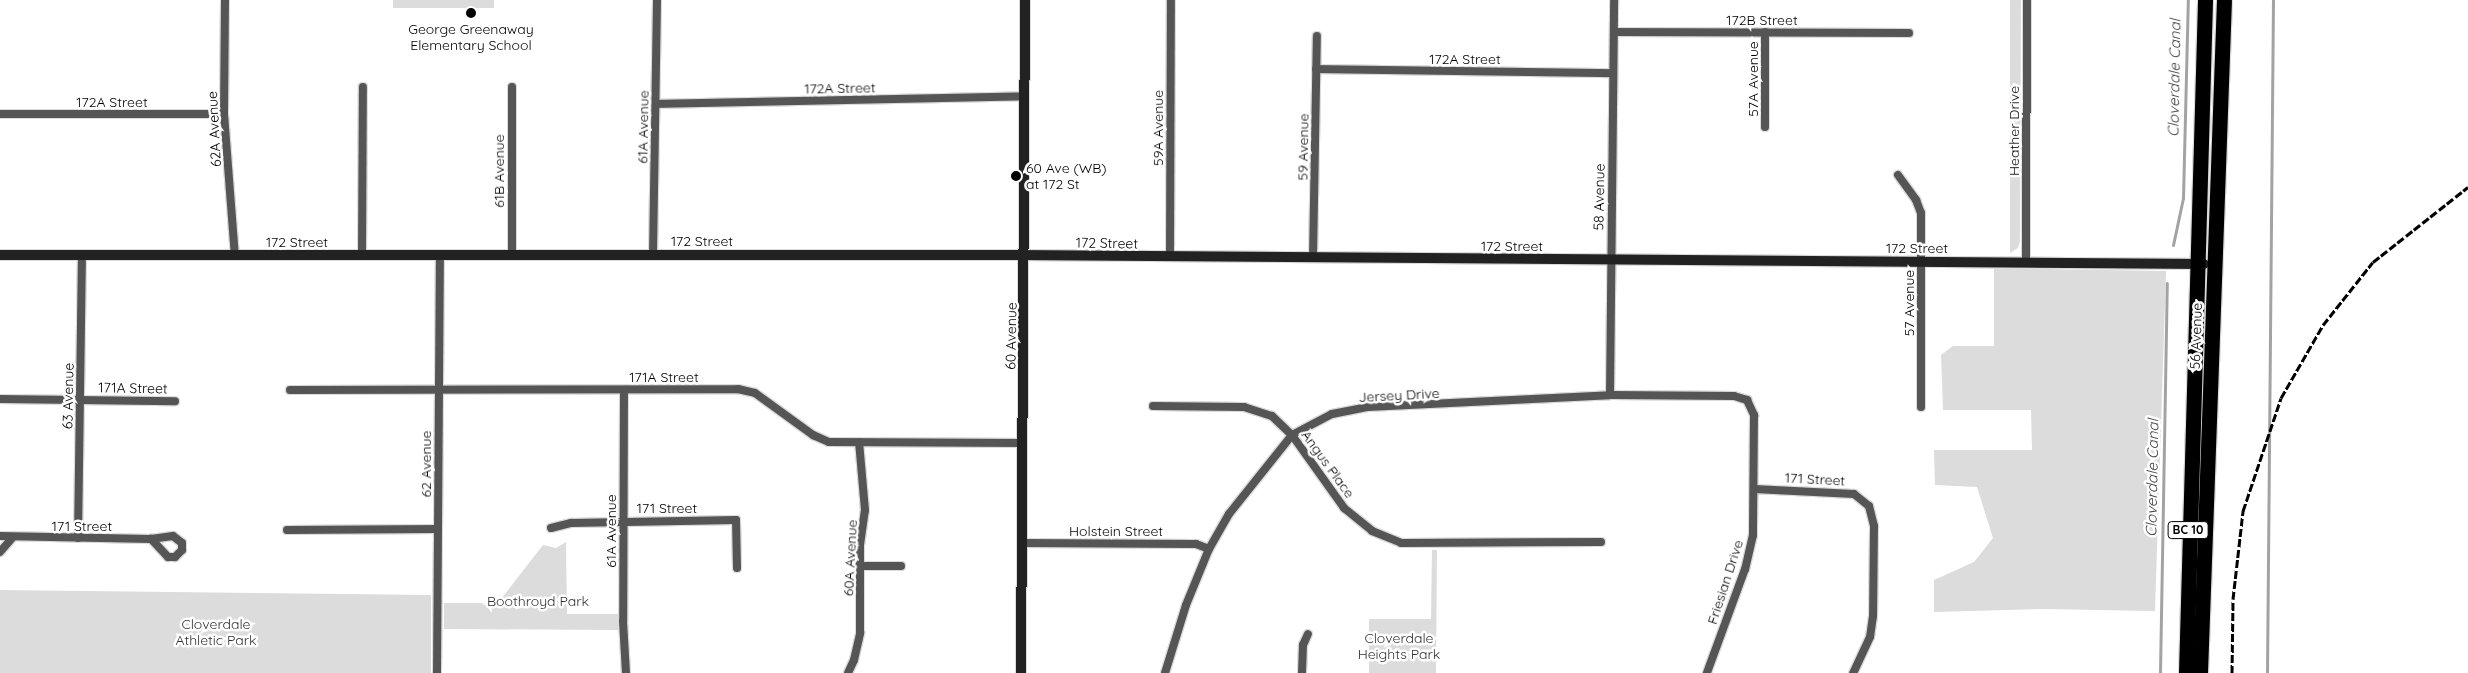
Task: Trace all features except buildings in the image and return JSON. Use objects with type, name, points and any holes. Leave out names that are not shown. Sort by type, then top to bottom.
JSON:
[{"type":"highway","name":"56 Avenue","points":[[2186,673],[2205,0]]},
{"type":"highway","name":"56 Avenue","points":[[2200,673],[2224,0]]},
{"type":"street","name":"62A Avenue","points":[[225,0],[224,114],[235,256]]},
{"type":"street","name":"61A Avenue","points":[[653,255],[657,0]]},
{"type":"street","name":"60 Avenue","points":[[1021,673],[1026,256],[1025,0]]},
{"type":"street","name":"59A Avenue","points":[[1170,257],[1171,0]]},
{"type":"street","name":"58 Avenue","points":[[1610,395],[1614,0]]},
{"type":"street","name":"Heather Drive","points":[[2026,262],[2027,0]]},
{"type":"street","name":"172B Street","points":[[1614,32],[1909,33]]},
{"type":"street","name":"57A Avenue","points":[[1765,127],[1766,32]]},
{"type":"street","name":"59 Avenue","points":[[1313,258],[1317,36]]},
{"type":"street","name":"172A Street","points":[[1316,69],[1613,73]]},
{"type":"street","points":[[362,87],[362,255]]},
{"type":"street","name":"61B Avenue","points":[[512,87],[512,255]]},
{"type":"street","name":"172A Street","points":[[656,104],[1024,96]]},
{"type":"street","name":"172A Street","points":[[0,114],[224,114]]},
{"type":"street","name":"57 Avenue","points":[[1898,175],[1916,200],[1921,213],[1921,407]]},
{"type":"street","name":"172 Street","points":[[0,254],[235,256],[1026,256],[2214,264]]},
{"type":"street","name":"63 Avenue","points":[[78,538],[82,255]]},
{"type":"street","name":"62 Avenue","points":[[438,673],[440,255]]},
{"type":"street","name":"171A Street","points":[[290,390],[738,389],[756,393],[813,435],[829,442],[1023,443]]},
{"type":"street","name":"61A Avenue","points":[[624,390],[623,521],[626,673]]},
{"type":"street","name":"Jersey Drive","points":[[1164,673],[1171,647],[1209,549],[1251,482],[1292,435],[1332,414],[1368,407],[1610,395],[1734,396],[1747,400],[1752,406]]},
{"type":"street","name":"171A Street","points":[[0,399],[175,401]]},
{"type":"street","name":"Angus Place","points":[[1153,406],[1244,407],[1272,416],[1292,435],[1344,508],[1372,531],[1401,543],[1601,542]]},
{"type":"street","name":"Friesian Drive","points":[[1707,673],[1748,558],[1754,489],[1752,406]]},
{"type":"street","name":"60A Avenue","points":[[848,673],[854,660],[860,633],[859,566],[866,510],[859,442]]},
{"type":"street","name":"171 Street","points":[[1754,489],[1854,494],[1869,506],[1874,526],[1873,616],[1870,636],[1853,673]]},
{"type":"street","name":"171 Street","points":[[551,528],[571,523],[736,520],[737,568]]},
{"type":"street","points":[[287,530],[438,529]]},
{"type":"street","name":"171 Street","points":[[0,536],[12,538],[151,539]]},
{"type":"street","points":[[0,552],[12,538]]},
{"type":"street","name":"Holstein Street","points":[[1022,543],[1196,544],[1209,549]]},
{"type":"street","points":[[859,566],[901,566]]},
{"type":"street","points":[[1302,673],[1303,645],[1308,634]]},
{"type":"green space","points":[[393,0],[494,0],[494,8],[393,8]]},
{"type":"green space","points":[[2010,0],[2021,0],[2020,241],[2018,248],[2010,253]]},
{"type":"green space","points":[[1994,268],[2166,271],[2155,611],[2040,609],[1934,612],[1934,580],[1974,562],[1993,538],[1977,487],[1935,485],[1934,450],[2032,450],[2031,410],[1943,410],[1941,355],[1953,346],[1994,346]]},
{"type":"green space","name":"Boothroyd Park","points":[[566,542],[567,614],[618,614],[618,630],[444,629],[444,603],[498,603],[543,545],[556,548]]},
{"type":"green space","name":"Cloverdale Heights Park","points":[[1432,550],[1437,550],[1436,673],[1369,673],[1369,619],[1431,619]]},
{"type":"green space","name":"Cloverdale Athletic Park","points":[[0,590],[431,595],[431,673],[0,673]]},
{"type":"waterway","name":"Cloverdale Canal","points":[[2173,245],[2183,198],[2188,0]]},
{"type":"waterway","points":[[2267,673],[2273,0]]},
{"type":"waterway","name":"Cloverdale Canal","points":[[2160,673],[2167,283]]},
{"type":"railway","points":[[2232,673],[2233,599],[2243,511],[2281,398],[2323,325],[2373,262],[2468,187]]},
{"type":"place","name":"George Greenaway Elementary School","points":[[471,13]]},
{"type":"place","name":"60 Ave (WB) at 172 St","points":[[1016,176]]}]
